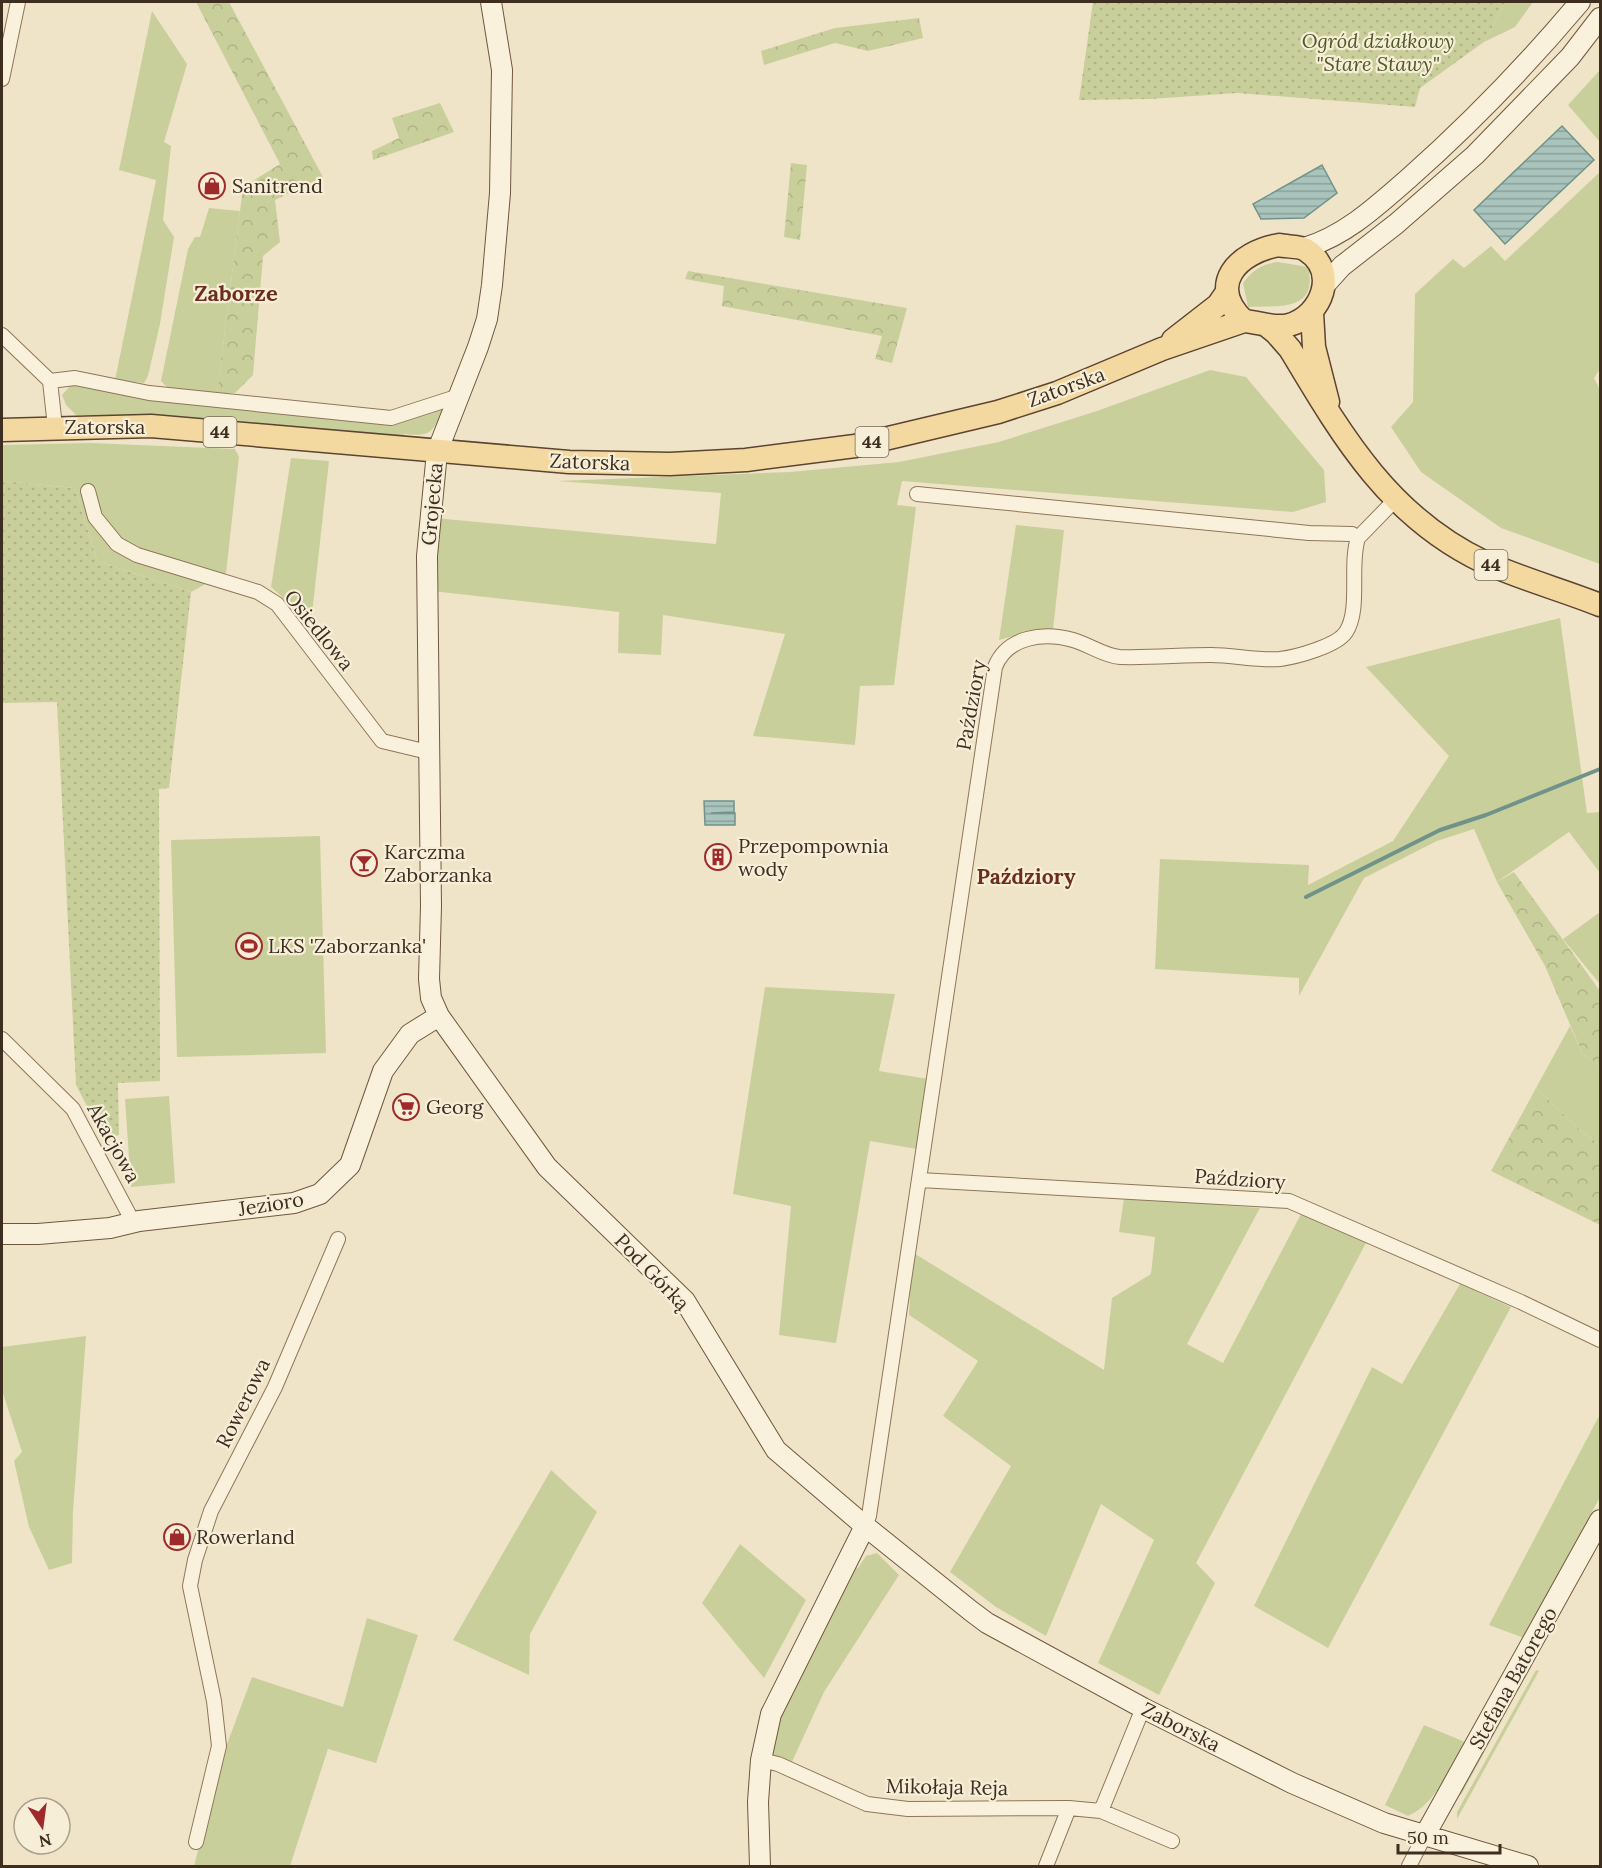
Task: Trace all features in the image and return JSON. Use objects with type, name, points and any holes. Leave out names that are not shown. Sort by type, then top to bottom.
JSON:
[{"type":"main road","name":"44","points":[[1304,248],[1279,245],[1249,254],[1237,264],[1229,278],[1227,292],[1235,313],[1255,323],[1290,349],[1363,464],[1395,500],[1439,536],[1483,561],[1600,605]]},
{"type":"main road","points":[[1304,248],[1314,256],[1322,270],[1324,286]]},
{"type":"main road","name":"44","points":[[1255,323],[1290,325],[1312,313],[1321,300],[1324,286]]},
{"type":"main road","name":"Zatorska","points":[[1162,349],[1218,305],[1227,292]]},
{"type":"main road","name":"44","points":[[1312,313],[1314,347],[1331,415]]},
{"type":"main road","name":"Zatorska","points":[[2,429],[151,426],[568,462],[648,464],[746,460],[821,451],[907,435],[998,412],[1057,393],[1162,349],[1255,323]]},
{"type":"street","points":[[2,79],[18,2]]},
{"type":"street","name":"Grojecka","points":[[439,1016],[431,998],[429,979],[431,906],[427,556],[437,452],[487,319],[500,194],[502,70],[491,2]]},
{"type":"street","name":"44","points":[[1304,248],[1335,235],[1361,218],[1455,137],[1525,67],[1580,2]]},
{"type":"street","name":"44","points":[[1324,286],[1342,266],[1396,224],[1475,155],[1570,57],[1600,18]]},
{"type":"street","points":[[2,335],[50,381],[55,427]]},
{"type":"street","points":[[50,381],[75,378],[149,393],[391,418],[459,396]]},
{"type":"street","name":"Osiedlowa","points":[[88,491],[94,518],[117,544],[137,555],[258,591],[277,604],[382,741],[428,752]]},
{"type":"street","points":[[917,494],[1309,533],[1352,534],[1358,538],[1395,500]]},
{"type":"street","name":"Paździory","points":[[865,1526],[869,1516],[920,1180],[995,667],[1001,653],[1011,645],[1036,636],[1072,639],[1117,657],[1213,655],[1280,659],[1330,645],[1341,638],[1350,622],[1353,561],[1358,538]]},
{"type":"street","name":"Jezioro","points":[[2,1234],[70,1232],[133,1222],[294,1203],[320,1194],[350,1165],[383,1071],[410,1034],[439,1016]]},
{"type":"street","name":"Pod Górką","points":[[439,1016],[547,1167],[685,1301],[776,1450],[865,1526]]},
{"type":"street","name":"Akacjowa","points":[[2,1039],[74,1109],[133,1222]]},
{"type":"street","name":"Paździory","points":[[920,1180],[1289,1201],[1521,1302],[1600,1340]]},
{"type":"street","name":"Rowerowa","points":[[196,1842],[219,1746],[214,1701],[190,1586],[195,1560],[211,1511],[274,1387],[338,1239]]},
{"type":"street","name":"Stefana Batorego","points":[[1425,1835],[1600,1520]]},
{"type":"street","points":[[760,1866],[758,1802],[761,1760],[771,1714],[865,1526]]},
{"type":"street","name":"Zaborska","points":[[865,1526],[987,1623],[1143,1708],[1292,1783],[1384,1822],[1528,1866]]},
{"type":"street","points":[[1101,1811],[1143,1708]]},
{"type":"street","name":"Mikołaja Reja","points":[[761,1760],[778,1764],[867,1804],[908,1809],[1069,1808],[1101,1811],[1172,1841]]},
{"type":"street","points":[[1046,1866],[1069,1808]]},
{"type":"street","points":[[1409,1866],[1425,1835]]},
{"type":"green space","points":[[196,2],[229,2],[323,177],[275,200],[280,242],[263,256],[253,375],[235,393],[217,393],[243,187],[280,164]]},
{"type":"green space","name":"Ogród działkowy \"Stare Stawy\"","points":[[1093,2],[1506,2],[1484,42],[1420,88],[1415,107],[1237,93],[1151,99],[1079,100]]},
{"type":"green space","points":[[1506,2],[1533,2],[1515,27],[1484,42]]},
{"type":"green space","points":[[152,11],[187,64],[164,142],[171,146],[163,220],[174,237],[160,324],[148,376],[144,383],[115,380],[156,180],[119,170]]},
{"type":"green space","points":[[919,18],[923,38],[868,51],[835,43],[764,65],[761,51],[835,28]]},
{"type":"green space","points":[[1600,70],[1600,142],[1568,105]]},
{"type":"green space","points":[[440,103],[454,132],[373,160],[372,151],[399,138],[392,118]]},
{"type":"green space","points":[[791,163],[807,165],[800,240],[784,237]]},
{"type":"green space","points":[[1600,172],[1600,369],[1594,378],[1600,390],[1600,564],[1501,528],[1421,472],[1391,427],[1413,402],[1415,294],[1453,259],[1464,268],[1491,246],[1505,261]]},
{"type":"green space","points":[[209,208],[240,211],[217,393],[168,388],[161,381],[188,249],[195,237],[200,237]]},
{"type":"green space","points":[[1278,262],[1308,267],[1310,282],[1307,293],[1301,300],[1292,304],[1248,307],[1243,283],[1258,268]]},
{"type":"green space","points":[[688,271],[907,308],[892,363],[875,359],[882,336],[722,306],[724,286],[685,279]]},
{"type":"green space","points":[[1210,370],[1246,377],[1324,470],[1326,502],[1293,512],[902,481],[897,505],[916,507],[894,685],[860,686],[855,745],[753,736],[785,634],[663,615],[661,655],[618,653],[619,612],[432,591],[435,518],[716,544],[721,493],[557,481],[790,472],[899,462],[999,442],[1097,411]]},
{"type":"green space","points":[[71,385],[148,399],[399,423],[440,407],[443,409],[430,432],[420,435],[404,434],[403,439],[158,417],[76,415],[66,405],[62,395]]},
{"type":"green space","points":[[90,443],[235,449],[239,457],[226,573],[191,592],[97,561],[75,488],[2,481],[2,445]]},
{"type":"green space","points":[[291,458],[329,461],[311,623],[271,587]]},
{"type":"green space","points":[[2,481],[75,488],[97,561],[191,592],[169,788],[159,789],[160,1081],[118,1083],[119,1135],[104,1139],[76,1085],[57,702],[2,703]]},
{"type":"green space","points":[[1016,525],[1064,530],[1053,630],[1028,632],[999,640]]},
{"type":"green space","points":[[1560,618],[1587,813],[1600,812],[1600,873],[1569,832],[1497,882],[1474,829],[1437,841],[1364,878],[1299,996],[1299,978],[1155,969],[1160,859],[1309,865],[1308,885],[1393,841],[1449,756],[1366,667]]},
{"type":"green space","name":"LKS 'Zaborzanka'","points":[[320,836],[326,1053],[177,1057],[171,840]]},
{"type":"green space","points":[[1514,872],[1600,991],[1600,1065],[1583,1055],[1545,966],[1497,882]]},
{"type":"green space","points":[[1600,912],[1600,984],[1563,939]]},
{"type":"green space","points":[[765,987],[895,994],[879,1071],[928,1079],[917,1149],[870,1141],[836,1343],[779,1335],[791,1206],[733,1194]]},
{"type":"green space","points":[[1570,1026],[1583,1055],[1600,1065],[1600,1145],[1579,1129],[1536,1088]]},
{"type":"green space","points":[[1536,1088],[1579,1129],[1600,1145],[1600,1225],[1491,1171]]},
{"type":"green space","points":[[169,1096],[175,1183],[131,1187],[125,1099]]},
{"type":"green space","points":[[1124,1198],[1260,1208],[1187,1344],[1223,1363],[1301,1214],[1366,1243],[1196,1563],[1215,1583],[1159,1695],[1098,1663],[1154,1540],[1101,1504],[1046,1636],[996,1607],[950,1572],[1011,1466],[943,1416],[978,1361],[909,1315],[912,1252],[1104,1370],[1112,1298],[1151,1274],[1155,1237],[1119,1232]]},
{"type":"green space","points":[[1460,1284],[1511,1307],[1328,1648],[1254,1606],[1372,1367],[1402,1384]]},
{"type":"green space","points":[[86,1336],[73,1511],[72,1563],[49,1570],[29,1527],[14,1461],[22,1452],[2,1390],[2,1347]]},
{"type":"green space","points":[[1600,1414],[1600,1497],[1524,1638],[1489,1625]]},
{"type":"green space","points":[[551,1470],[597,1512],[530,1634],[529,1675],[453,1640]]},
{"type":"green space","points":[[740,1544],[806,1600],[764,1678],[702,1603]]},
{"type":"green space","points":[[877,1553],[899,1575],[824,1692],[791,1764],[767,1756],[777,1716],[852,1566],[858,1568],[866,1556]]},
{"type":"green space","points":[[367,1618],[418,1635],[376,1763],[328,1749],[290,1866],[194,1866],[220,1763],[252,1677],[343,1707]]},
{"type":"green space","points":[[1531,1667],[1461,1795],[1459,1793],[1528,1668]]},
{"type":"green space","points":[[1536,1670],[1539,1671],[1457,1819],[1457,1812]]},
{"type":"green space","points":[[1424,1725],[1465,1742],[1434,1794],[1427,1803],[1408,1816],[1385,1805]]},
{"type":"water","points":[[1562,126],[1594,160],[1505,244],[1474,210]]},
{"type":"water","points":[[1322,165],[1337,193],[1304,218],[1261,219],[1253,204]]},
{"type":"water","points":[[704,801],[734,801],[734,812],[711,813],[735,813],[735,825],[705,825]]},
{"type":"waterway","points":[[1306,897],[1440,830],[1486,815],[1600,769]]},
{"type":"place","name":"Sanitrend","points":[[212,186]]},
{"type":"place","name":"Przepompownia wody","points":[[718,857]]},
{"type":"place","name":"Karczma Zaborzanka","points":[[364,863]]},
{"type":"place","name":"LKS 'Zaborzanka'","points":[[249,946]]},
{"type":"place","name":"Georg","points":[[406,1107]]},
{"type":"place","name":"Rowerland","points":[[177,1537]]},
{"type":"district","name":"Zaborze","points":[[236,293]]},
{"type":"district","name":"Paździory","points":[[1026,877]]}]
